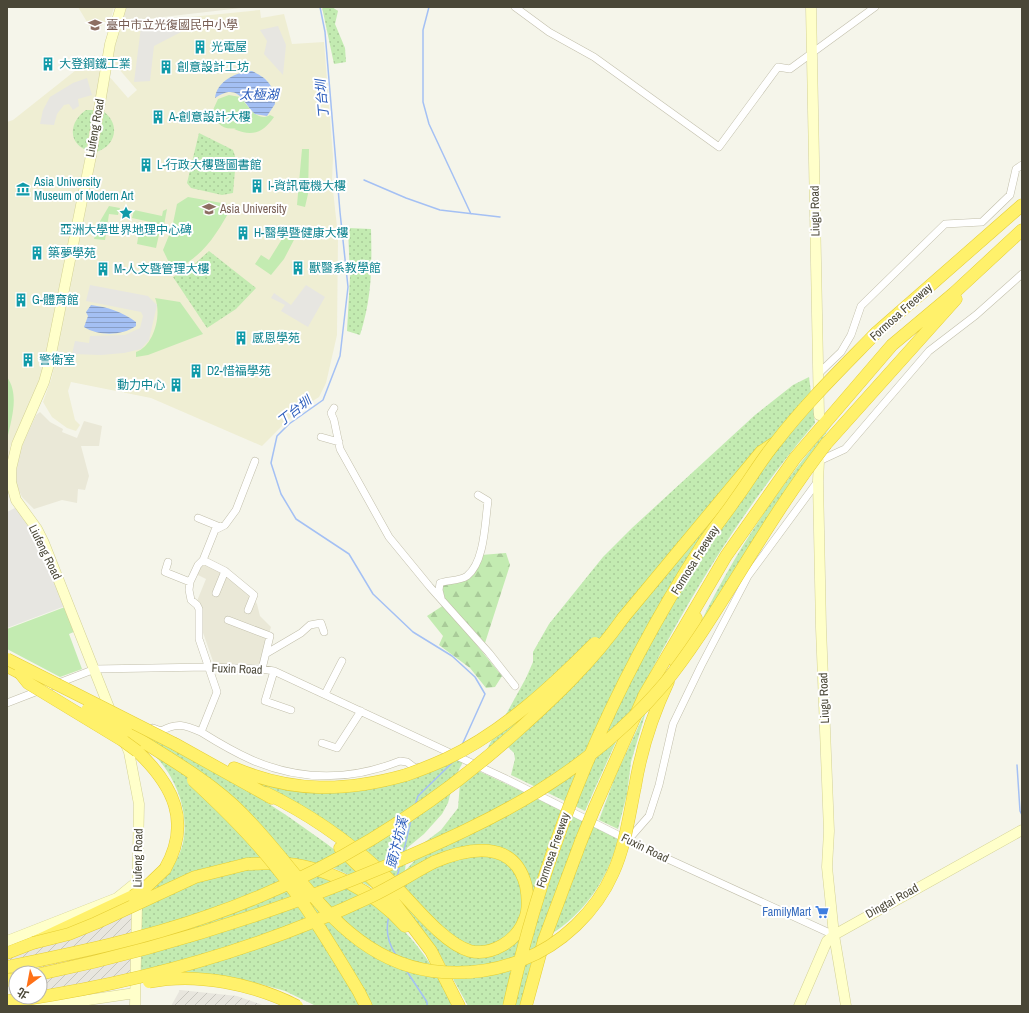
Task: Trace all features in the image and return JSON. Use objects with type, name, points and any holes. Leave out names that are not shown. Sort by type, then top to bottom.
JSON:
[{"type":"highway","name":"Formosa Freeway","points":[[509,1006],[521,952],[559,832],[578,780],[623,683],[704,542],[776,442],[823,388],[876,333],[1022,204]]},
{"type":"highway","name":"Formosa Freeway","points":[[526,1006],[544,940],[594,807],[645,694],[726,556],[795,458],[892,345],[1022,230]]},
{"type":"highway","points":[[48,972],[114,957],[212,930],[318,894],[467,831],[506,812],[543,789],[610,740],[664,684],[691,648],[781,506],[826,444],[964,292],[976,272]]},
{"type":"highway","points":[[7,967],[90,950],[207,917],[283,886],[371,840],[442,793],[482,762],[536,714],[588,662],[761,452],[776,442]]},
{"type":"highway","points":[[7,666],[126,731],[206,781],[239,809],[320,903],[351,936],[375,952],[397,963],[421,969],[446,973],[484,972],[510,965],[552,946],[577,924],[603,892],[614,873],[625,834],[639,761],[655,710],[694,626],[703,594]]},
{"type":"highway","points":[[175,744],[246,773],[275,782],[304,787],[360,786],[406,775],[446,759],[507,721],[543,692],[612,626],[623,618]]},
{"type":"highway","points":[[7,659],[175,744],[266,793],[332,841],[392,899],[448,983],[459,1006]]},
{"type":"highway","points":[[7,953],[33,943],[118,904],[144,889],[165,869],[170,860],[175,848],[178,826],[177,814],[168,788],[162,777],[141,755],[122,740],[28,683],[20,673]]},
{"type":"highway","points":[[169,758],[234,819],[271,860],[326,938],[366,1006]]},
{"type":"highway","points":[[33,943],[69,934],[96,923],[195,876],[247,864],[279,863],[303,867],[323,873],[355,886],[392,899],[420,911],[440,933],[456,945],[471,951],[486,951],[496,948],[511,940],[524,922],[528,913],[527,892],[524,878],[514,863],[498,852],[479,850],[462,852],[434,862],[374,895],[301,927],[188,965],[48,998]]},
{"type":"highway","points":[[48,999],[108,991],[160,980],[182,979],[204,980],[236,985],[264,993],[297,1006]]},
{"type":"street","name":"Liufeng Road","points":[[121,7],[110,44],[91,156],[49,364],[44,382],[17,444],[11,469],[11,482],[16,500],[37,530],[44,543],[129,752],[139,804],[134,1006]]},
{"type":"street","points":[[515,7],[548,32],[594,57],[719,147],[778,67],[790,70],[812,52],[875,7]]},
{"type":"street","name":"Liugu Road","points":[[811,7],[819,415]]},
{"type":"street","points":[[818,374],[841,352],[851,335],[861,306],[946,224],[982,222],[1010,195],[1016,169],[1022,165]]},
{"type":"street","points":[[819,461],[845,450],[929,351],[976,315],[1022,274]]},
{"type":"street","points":[[334,408],[331,414],[344,456],[389,537],[489,653],[515,686]]},
{"type":"street","points":[[321,437],[339,442]]},
{"type":"street","points":[[201,732],[217,692],[199,639],[198,609],[197,605],[191,600],[189,590],[190,582],[202,560],[215,530],[225,525],[236,510],[255,461]]},
{"type":"street","name":"Liugu Road","points":[[819,461],[818,481],[821,628],[829,831],[827,867],[834,934],[846,1006]]},
{"type":"street","points":[[628,840],[649,816],[659,784],[673,724],[701,666],[741,590],[752,570],[818,481]]},
{"type":"street","points":[[441,598],[439,590],[440,583],[466,576],[472,570],[482,549],[488,501],[478,495]]},
{"type":"street","points":[[198,518],[220,527]]},
{"type":"street","points":[[202,560],[225,571],[254,595],[248,610]]},
{"type":"street","points":[[168,562],[165,572],[190,582]]},
{"type":"street","points":[[216,593],[225,571]]},
{"type":"street","points":[[228,620],[270,636],[262,669]]},
{"type":"street","points":[[267,653],[301,633],[310,625],[321,623],[324,632]]},
{"type":"street","points":[[325,694],[342,661]]},
{"type":"street","name":"Fuxin Road","points":[[7,703],[95,669],[208,668],[262,669],[274,671],[506,779],[628,840],[834,934]]},
{"type":"street","points":[[274,671],[265,701],[291,710]]},
{"type":"street","points":[[110,708],[161,731],[172,725],[186,726],[201,732],[251,760],[296,775],[330,777],[354,774],[400,761],[407,762],[415,768],[425,766],[454,755]]},
{"type":"street","points":[[322,744],[337,748],[361,711]]},
{"type":"street","name":"Dingtai Road","points":[[799,1006],[827,941],[834,934],[1022,830]]},
{"type":"street","points":[[7,941],[117,898],[138,881]]},
{"type":"street","points":[[48,1005],[54,1005],[134,993]]},
{"type":"shaded area","name":"臺中市立光復國民中小學","points":[[78,7],[114,7],[111,18],[93,32]]},
{"type":"shaded area","points":[[125,7],[241,7],[241,8],[120,22]]},
{"type":"shaded area","name":"Asia University","points":[[260,10],[261,18],[284,14],[292,44],[324,42],[333,157],[332,181],[338,236],[337,335],[326,383],[319,397],[297,411],[262,446],[151,398],[71,382],[68,391],[75,420],[80,425],[76,431],[67,428],[52,417],[43,402],[52,377],[108,75],[128,98],[137,90],[112,61],[119,24]]},
{"type":"shaded area","points":[[181,22],[181,32],[154,46],[150,81],[134,82],[141,27]]},
{"type":"shaded area","points":[[278,26],[286,45],[283,75],[264,54],[267,41],[260,30]]},
{"type":"shaded area","points":[[95,55],[94,69],[102,72],[45,364],[37,390],[11,444],[7,463],[7,122],[13,120]]},
{"type":"shaded area","points":[[87,78],[92,95],[78,99],[79,106],[73,110],[69,104],[64,105],[57,114],[54,125],[40,124],[43,110],[50,97],[73,83]]},
{"type":"shaded area","points":[[90,285],[148,296],[157,305],[149,340],[141,349],[124,353],[101,355],[72,354],[75,341],[89,343],[90,336],[125,335],[140,328],[143,316],[141,312],[86,301]]},
{"type":"shaded area","points":[[306,285],[325,297],[308,327],[281,311],[285,305],[271,298],[274,293],[291,305]]},
{"type":"shaded area","points":[[40,412],[50,422],[63,429],[62,432],[77,438],[84,421],[102,426],[99,446],[81,446],[89,476],[85,490],[78,489],[77,503],[62,500],[34,509],[22,497],[15,482],[18,455],[36,415]]},
{"type":"shaded area","points":[[15,508],[35,532],[65,606],[7,628],[7,512]]},
{"type":"shaded area","points":[[201,562],[244,583],[257,604],[260,616],[271,627],[260,664],[214,664],[201,627],[202,606],[197,601],[206,579],[196,574]]},
{"type":"shaded area","points":[[133,889],[131,977],[48,992],[48,965],[8,965],[7,974],[7,942]]},
{"type":"shaded area","points":[[180,990],[237,996],[265,1006],[171,1006]]},
{"type":"green space","points":[[322,7],[332,7],[338,11],[335,24],[345,48],[346,62],[334,64]]},
{"type":"green space","points":[[229,95],[240,97],[256,115],[265,117],[270,115],[274,117],[266,127],[252,133],[246,133],[234,129],[236,128],[231,129],[223,127],[217,122],[213,110],[218,99]]},
{"type":"green space","points":[[86,110],[94,110],[86,150],[75,141],[73,130],[77,119]]},
{"type":"green space","points":[[103,111],[109,116],[112,122],[114,134],[108,145],[96,152]]},
{"type":"green space","points":[[199,133],[233,150],[236,159],[233,193],[222,195],[191,188],[187,183]]},
{"type":"green space","points":[[302,149],[309,149],[308,194],[305,207],[297,205]]},
{"type":"green space","points":[[188,197],[233,205],[215,235],[202,251],[184,265],[173,271],[163,250],[172,228],[177,204]]},
{"type":"green space","points":[[109,206],[120,208],[118,215],[109,214],[105,240],[94,239],[99,223]]},
{"type":"green space","points":[[167,209],[164,225],[132,218],[134,210],[162,216],[163,211]]},
{"type":"green space","points":[[140,226],[160,230],[156,248],[137,244]]},
{"type":"green space","points":[[348,228],[371,229],[369,295],[360,335],[347,331],[350,277]]},
{"type":"green space","points":[[287,231],[296,236],[284,259],[271,275],[255,264],[261,255],[269,260]]},
{"type":"green space","points":[[209,251],[256,288],[236,309],[207,328],[173,277],[191,267]]},
{"type":"green space","points":[[155,298],[180,302],[203,334],[148,355],[136,357],[136,352],[148,343],[155,329],[158,312]]},
{"type":"green space","points":[[7,377],[11,384],[14,400],[7,440]]},
{"type":"green space","points":[[809,377],[815,423],[779,467],[746,513],[686,608],[632,708],[585,811],[511,775],[515,759],[514,753],[501,740],[482,758],[526,678],[533,662],[533,652],[549,624],[603,557],[632,528],[755,415],[793,385]]},
{"type":"green space","points":[[831,426],[785,492],[691,643],[736,556],[772,502],[810,450]]},
{"type":"green space","points":[[506,553],[510,565],[485,643],[443,598],[441,590],[444,584],[460,582],[468,578],[481,555]]},
{"type":"green space","points":[[444,605],[502,676],[495,687],[486,688],[470,668],[439,645],[443,636],[427,616]]},
{"type":"green space","points":[[65,607],[76,631],[69,634],[82,669],[60,677],[7,649],[7,629]]},
{"type":"green space","points":[[647,708],[631,762],[627,794],[618,829],[599,820],[615,777]]},
{"type":"green space","points":[[119,714],[161,734],[158,742],[228,779],[296,822],[348,861],[374,889],[336,869],[319,864],[293,860],[253,860],[228,863],[231,872],[256,869],[289,869],[304,871],[348,888],[368,900],[403,929],[418,947],[431,965],[454,1006],[316,1006],[285,991],[264,985],[200,973],[180,973],[138,981],[141,906],[140,895],[160,879],[177,859],[185,832],[182,804],[171,777],[163,765],[151,752],[125,737]]},
{"type":"green space","points":[[452,758],[463,762],[454,779],[448,803],[442,814],[424,834],[407,848],[405,871],[416,859],[425,842],[441,830],[458,808],[460,783],[468,766],[579,818],[618,839],[608,868],[593,894],[574,916],[550,935],[569,856],[531,964],[521,1006],[468,1006],[441,957],[379,878],[404,887],[243,776],[327,791]]},
{"type":"water","name":"太極湖","points":[[252,71],[266,80],[272,87],[275,104],[267,116],[255,114],[243,99],[235,93],[230,92],[215,98],[219,87],[228,78],[240,73]]},
{"type":"water","points":[[91,305],[103,307],[131,318],[136,322],[136,326],[124,332],[110,334],[90,330],[84,327],[88,316],[86,312]]},
{"type":"waterway","name":"丁台圳","points":[[320,7],[325,32],[340,212],[348,287],[340,356],[323,400],[289,424],[277,436],[271,463],[281,494],[296,519],[349,554],[373,594],[413,632],[452,656],[475,677],[485,694],[462,745]]},
{"type":"waterway","points":[[429,7],[423,30],[423,102],[429,124],[471,214]]},
{"type":"waterway","points":[[364,180],[406,198],[440,210],[500,217]]},
{"type":"waterway","name":"頭汴坑溪","points":[[415,805],[418,796],[454,761]]},
{"type":"waterway","points":[[1017,765],[1020,811],[1022,815]]},
{"type":"waterway","name":"頭汴坑溪","points":[[403,854],[411,820]]},
{"type":"waterway","name":"頭汴坑溪","points":[[397,877],[400,865]]},
{"type":"waterway","name":"頭汴坑溪","points":[[389,916],[387,926],[388,936],[396,955]]},
{"type":"waterway","name":"頭汴坑溪","points":[[406,970],[427,1002],[427,1006]]},
{"type":"place","name":"臺中市立光復國民中小學","points":[[95,25]]},
{"type":"place","name":"光電屋","points":[[200,47]]},
{"type":"place","name":"大登鋼鐵工業","points":[[48,64]]},
{"type":"place","name":"創意設計工坊","points":[[166,67]]},
{"type":"place","name":"A-創意設計大樓","points":[[158,117]]},
{"type":"place","name":"L-行政大樓暨圖書館","points":[[146,165]]},
{"type":"place","name":"I-資訊電機大樓","points":[[257,186]]},
{"type":"place","name":"Asia University Museum of Modern Art","points":[[23,189]]},
{"type":"place","name":"Asia University","points":[[209,209]]},
{"type":"place","name":"亞洲大學世界地理中心碑","points":[[126,213]]},
{"type":"place","name":"H-醫學暨健康大樓","points":[[243,233]]},
{"type":"place","name":"築夢學苑","points":[[37,253]]},
{"type":"place","name":"獸醫系教學館","points":[[298,268]]},
{"type":"place","name":"M-人文暨管理大樓","points":[[103,269]]},
{"type":"place","name":"G-體育館","points":[[21,300]]},
{"type":"place","name":"感恩學苑","points":[[241,338]]},
{"type":"place","name":"警衛室","points":[[28,360]]},
{"type":"place","name":"D2-惜福學苑","points":[[196,371]]},
{"type":"place","name":"動力中心","points":[[176,385]]},
{"type":"place","name":"FamilyMart","points":[[822,912]]}]
